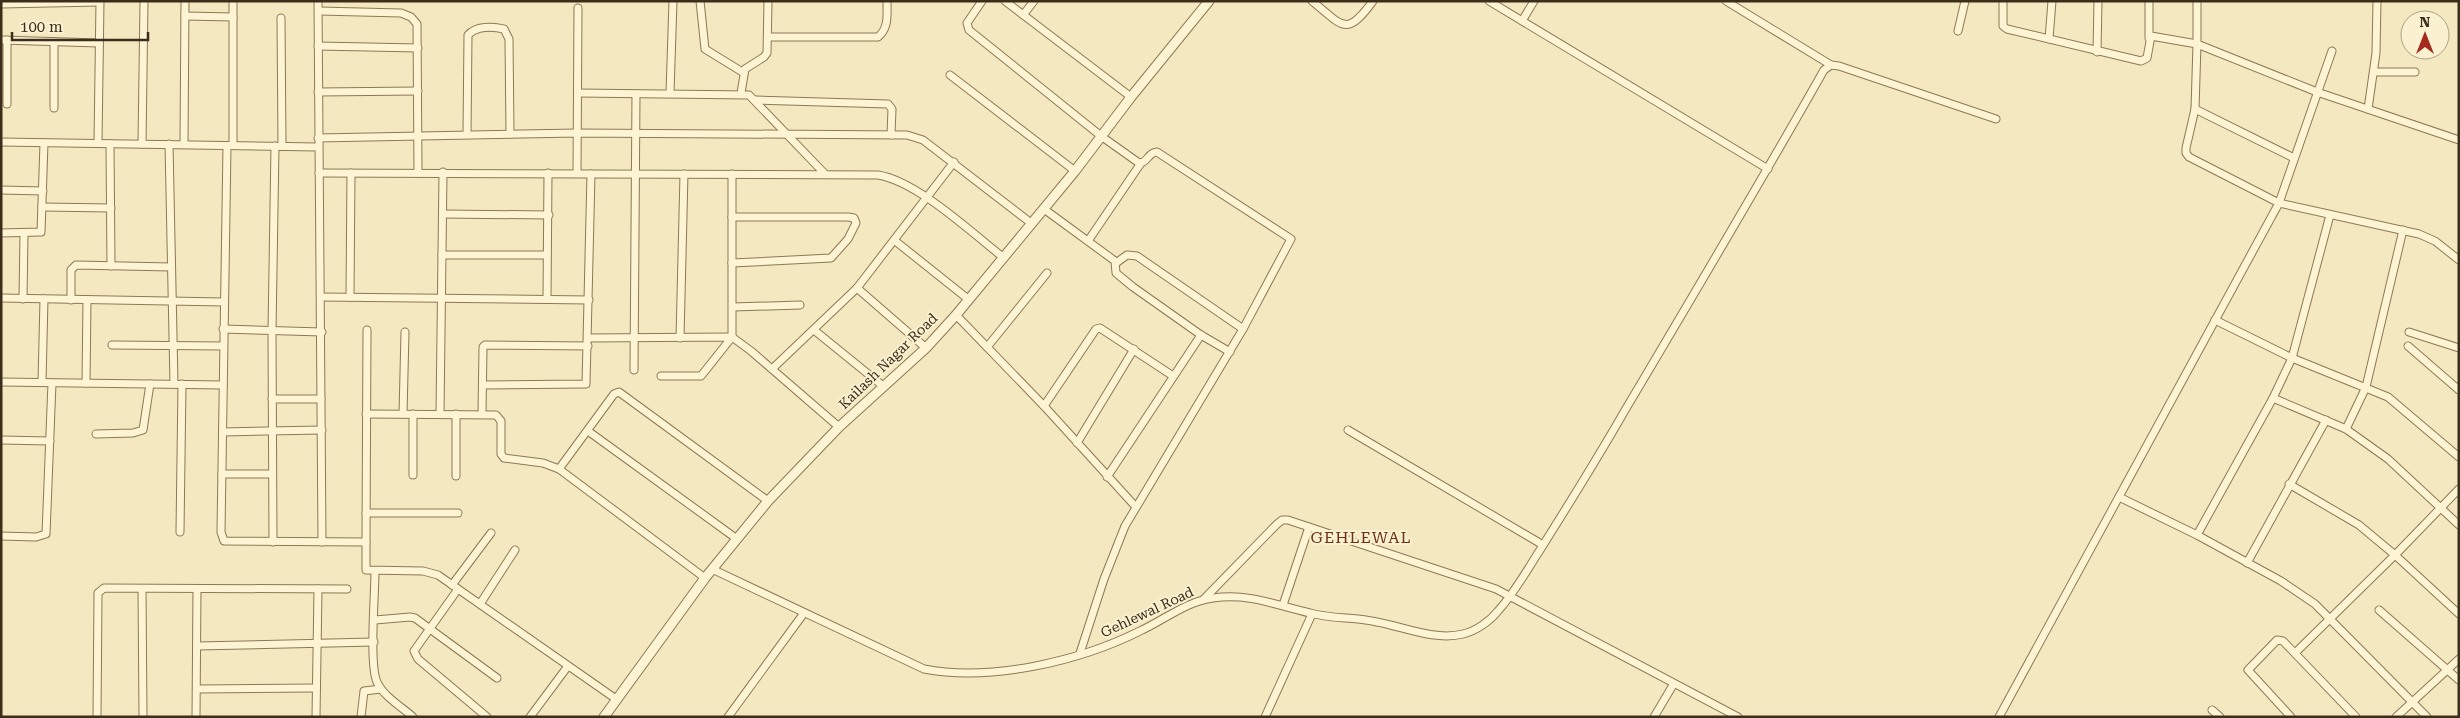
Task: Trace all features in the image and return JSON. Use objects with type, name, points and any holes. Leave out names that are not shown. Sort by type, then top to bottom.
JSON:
[{"type":"street","points":[[142,144],[144,1]]},
{"type":"street","points":[[184,144],[185,1]]},
{"type":"street","points":[[233,1],[223,330],[222,532],[224,541],[366,542]]},
{"type":"street","points":[[318,1],[318,147],[322,297],[322,542]]},
{"type":"street","points":[[670,93],[673,1]]},
{"type":"street","points":[[700,1],[705,49],[744,73]]},
{"type":"street","points":[[741,93],[744,73],[749,66],[764,57],[768,37],[768,1]]},
{"type":"street","points":[[768,37],[878,37],[884,32],[886,25],[887,1]]},
{"type":"street","points":[[982,1],[967,23],[969,30],[1101,136],[1141,163]]},
{"type":"street","points":[[1005,1],[1131,97]]},
{"type":"street","points":[[1023,15],[1034,1]]},
{"type":"street","name":"Kailash Nagar Road","points":[[604,717],[705,578],[737,538],[768,502],[839,427],[926,348],[956,315],[1075,172],[1131,97],[1209,1]]},
{"type":"street","points":[[1312,1],[1343,25],[1351,25],[1358,22],[1373,1]]},
{"type":"street","points":[[1489,1],[1768,169]]},
{"type":"street","points":[[1522,21],[1534,1]]},
{"type":"street","points":[[1726,1],[1831,65],[1996,119]]},
{"type":"street","points":[[1958,31],[1965,1]]},
{"type":"street","points":[[2002,1],[2002,26],[2097,52],[2144,61],[2147,58],[2149,38],[2149,1]]},
{"type":"street","points":[[2049,39],[2052,1]]},
{"type":"street","points":[[2097,52],[2098,1]]},
{"type":"street","points":[[2197,1],[2198,44],[2195,109],[2186,153],[2279,203],[2403,230],[2436,241],[2459,260]]},
{"type":"street","points":[[2368,109],[2374,72],[2377,1]]},
{"type":"street","points":[[5,3],[99,2],[98,143]]},
{"type":"street","points":[[578,8],[578,173]]},
{"type":"street","points":[[319,11],[401,13],[411,17],[417,24],[418,172]]},
{"type":"street","points":[[184,16],[233,17]]},
{"type":"street","points":[[273,542],[272,331],[281,18]]},
{"type":"street","points":[[467,134],[468,36],[478,28],[504,29],[509,39],[510,134]]},
{"type":"street","points":[[2149,38],[2154,36],[2198,44],[2317,92],[2459,140]]},
{"type":"street","points":[[8,104],[4,40],[99,43]]},
{"type":"street","points":[[54,42],[54,108]]},
{"type":"street","points":[[318,46],[418,48]]},
{"type":"street","points":[[1999,717],[2279,203],[2332,51]]},
{"type":"street","name":"Gehlewal Road","points":[[712,569],[924,669],[946,673],[989,672],[1014,669],[1080,653],[1138,632],[1202,601],[1249,596],[1312,614],[1376,621],[1424,633],[1446,636],[1462,634],[1479,627],[1496,614],[1510,597],[1579,490],[1768,169],[1824,70],[1831,65]]},
{"type":"street","points":[[2374,72],[2415,72]]},
{"type":"street","points":[[950,75],[1075,172]]},
{"type":"street","points":[[318,92],[418,91]]},
{"type":"street","points":[[578,93],[741,93],[749,95],[756,100],[784,133],[825,174]]},
{"type":"street","points":[[634,370],[636,94]]},
{"type":"street","points":[[756,100],[888,104],[892,109],[891,135]]},
{"type":"street","points":[[2195,109],[2294,158]]},
{"type":"street","points":[[318,138],[577,133],[784,133],[916,137],[954,162],[1031,224]]},
{"type":"street","points":[[1,142],[318,147]]},
{"type":"street","points":[[1,233],[41,232],[44,142]]},
{"type":"street","points":[[110,144],[111,266]]},
{"type":"street","points":[[169,144],[174,384]]},
{"type":"street","points":[[1080,653],[1113,552],[1135,506],[1244,330],[1291,239],[1157,152],[1152,153],[1141,163],[1088,241]]},
{"type":"street","points":[[772,369],[857,288],[954,162]]},
{"type":"street","points":[[319,172],[825,174],[891,177],[926,198],[1004,258]]},
{"type":"street","points":[[440,414],[443,172]]},
{"type":"street","points":[[350,297],[351,173]]},
{"type":"street","points":[[548,173],[548,299]]},
{"type":"street","points":[[483,385],[586,384],[591,174]]},
{"type":"street","points":[[680,338],[684,174]]},
{"type":"street","points":[[661,376],[701,376],[732,337],[732,174]]},
{"type":"street","points":[[1,190],[43,191]]},
{"type":"street","points":[[42,207],[111,208]]},
{"type":"street","points":[[1044,209],[1116,263]]},
{"type":"street","points":[[443,214],[549,215]]},
{"type":"street","points":[[2196,535],[2273,398],[2292,358],[2330,215]]},
{"type":"street","points":[[732,217],[848,217],[854,218],[856,223],[848,239],[831,258],[732,263]]},
{"type":"street","points":[[2346,429],[2366,387],[2403,230]]},
{"type":"street","points":[[23,299],[24,233]]},
{"type":"street","points":[[894,240],[968,299]]},
{"type":"street","points":[[442,255],[547,255]]},
{"type":"street","points":[[1230,352],[1201,335],[1117,275],[1115,271],[1116,263],[1127,255],[1137,256],[1244,330]]},
{"type":"street","points":[[71,300],[72,268],[76,265],[171,267]]},
{"type":"street","points":[[988,346],[1047,273]]},
{"type":"street","points":[[857,288],[926,348]]},
{"type":"street","points":[[322,297],[589,300]]},
{"type":"street","points":[[1,298],[224,302]]},
{"type":"street","points":[[42,382],[44,299]]},
{"type":"street","points":[[86,383],[87,300]]},
{"type":"street","points":[[733,307],[800,305]]},
{"type":"street","points":[[956,315],[988,346],[1135,506]]},
{"type":"street","points":[[2215,320],[2292,358],[2366,387],[2401,406],[2459,457]]},
{"type":"street","points":[[1044,406],[1096,330],[1104,328],[1173,376]]},
{"type":"street","points":[[223,330],[322,332]]},
{"type":"street","points":[[367,330],[365,568],[375,571],[431,572],[616,699]]},
{"type":"street","points":[[814,330],[883,386]]},
{"type":"street","points":[[403,414],[405,332]]},
{"type":"street","points":[[2410,332],[2459,348]]},
{"type":"street","points":[[1107,477],[1201,335]]},
{"type":"street","points":[[482,413],[483,347],[488,343],[732,337],[752,350],[839,427]]},
{"type":"street","points":[[112,345],[223,346]]},
{"type":"street","points":[[2408,346],[2459,390]]},
{"type":"street","points":[[1077,443],[1134,349]]},
{"type":"street","points":[[1,382],[223,385]]},
{"type":"street","points":[[1,536],[36,537],[46,534],[52,382]]},
{"type":"street","points":[[96,434],[133,434],[143,430],[150,384]]},
{"type":"street","points":[[180,532],[182,384]]},
{"type":"street","points":[[559,469],[614,394],[619,392],[768,502]]},
{"type":"street","points":[[2273,398],[2346,429],[2388,459],[2459,524]]},
{"type":"street","points":[[272,399],[321,399]]},
{"type":"street","points":[[366,414],[482,413],[499,417],[502,454],[504,458],[543,463],[559,469],[705,578]]},
{"type":"street","points":[[413,414],[413,475]]},
{"type":"street","points":[[456,414],[456,476]]},
{"type":"street","points":[[2247,563],[2326,420]]},
{"type":"street","points":[[223,432],[322,430]]},
{"type":"street","points":[[1348,430],[1543,545]]},
{"type":"street","points":[[588,431],[737,538]]},
{"type":"street","points":[[1,440],[50,441]]},
{"type":"street","points":[[222,474],[272,474]]},
{"type":"street","points":[[2289,484],[2347,516],[2396,555],[2459,614]]},
{"type":"street","points":[[2294,653],[2396,555],[2459,489]]},
{"type":"street","points":[[2119,497],[2196,535],[2301,593],[2330,618],[2428,717]]},
{"type":"street","points":[[366,513],[458,513]]},
{"type":"street","points":[[1202,601],[1276,525],[1288,520],[1474,580],[1510,597],[1673,685],[1738,717]]},
{"type":"street","points":[[1283,605],[1309,527]]},
{"type":"street","points":[[487,717],[415,655],[417,645],[430,628],[490,533]]},
{"type":"street","points":[[480,604],[515,550]]},
{"type":"street","points":[[375,571],[375,673],[381,689],[413,717]]},
{"type":"street","points":[[97,717],[98,593],[104,588],[347,589]]},
{"type":"street","points":[[142,589],[143,717]]},
{"type":"street","points":[[196,717],[197,589]]},
{"type":"street","points":[[316,717],[318,589]]},
{"type":"street","points":[[2379,610],[2459,680]]},
{"type":"street","points":[[728,717],[804,613]]},
{"type":"street","points":[[1265,717],[1312,614]]},
{"type":"street","points":[[375,620],[410,617],[430,628],[497,678]]},
{"type":"street","points":[[2291,717],[2248,670],[2277,640],[2283,641],[2356,717]]},
{"type":"street","points":[[197,646],[374,642]]},
{"type":"street","points":[[2396,717],[2459,659]]},
{"type":"street","points":[[530,717],[568,666]]},
{"type":"street","points":[[1654,717],[1673,685]]},
{"type":"street","points":[[197,689],[316,688]]},
{"type":"street","points":[[361,717],[364,691],[381,689]]},
{"type":"street","points":[[2212,710],[2220,717]]},
{"type":"district","name":"GEHLEWAL","points":[[1361,537]]}]
